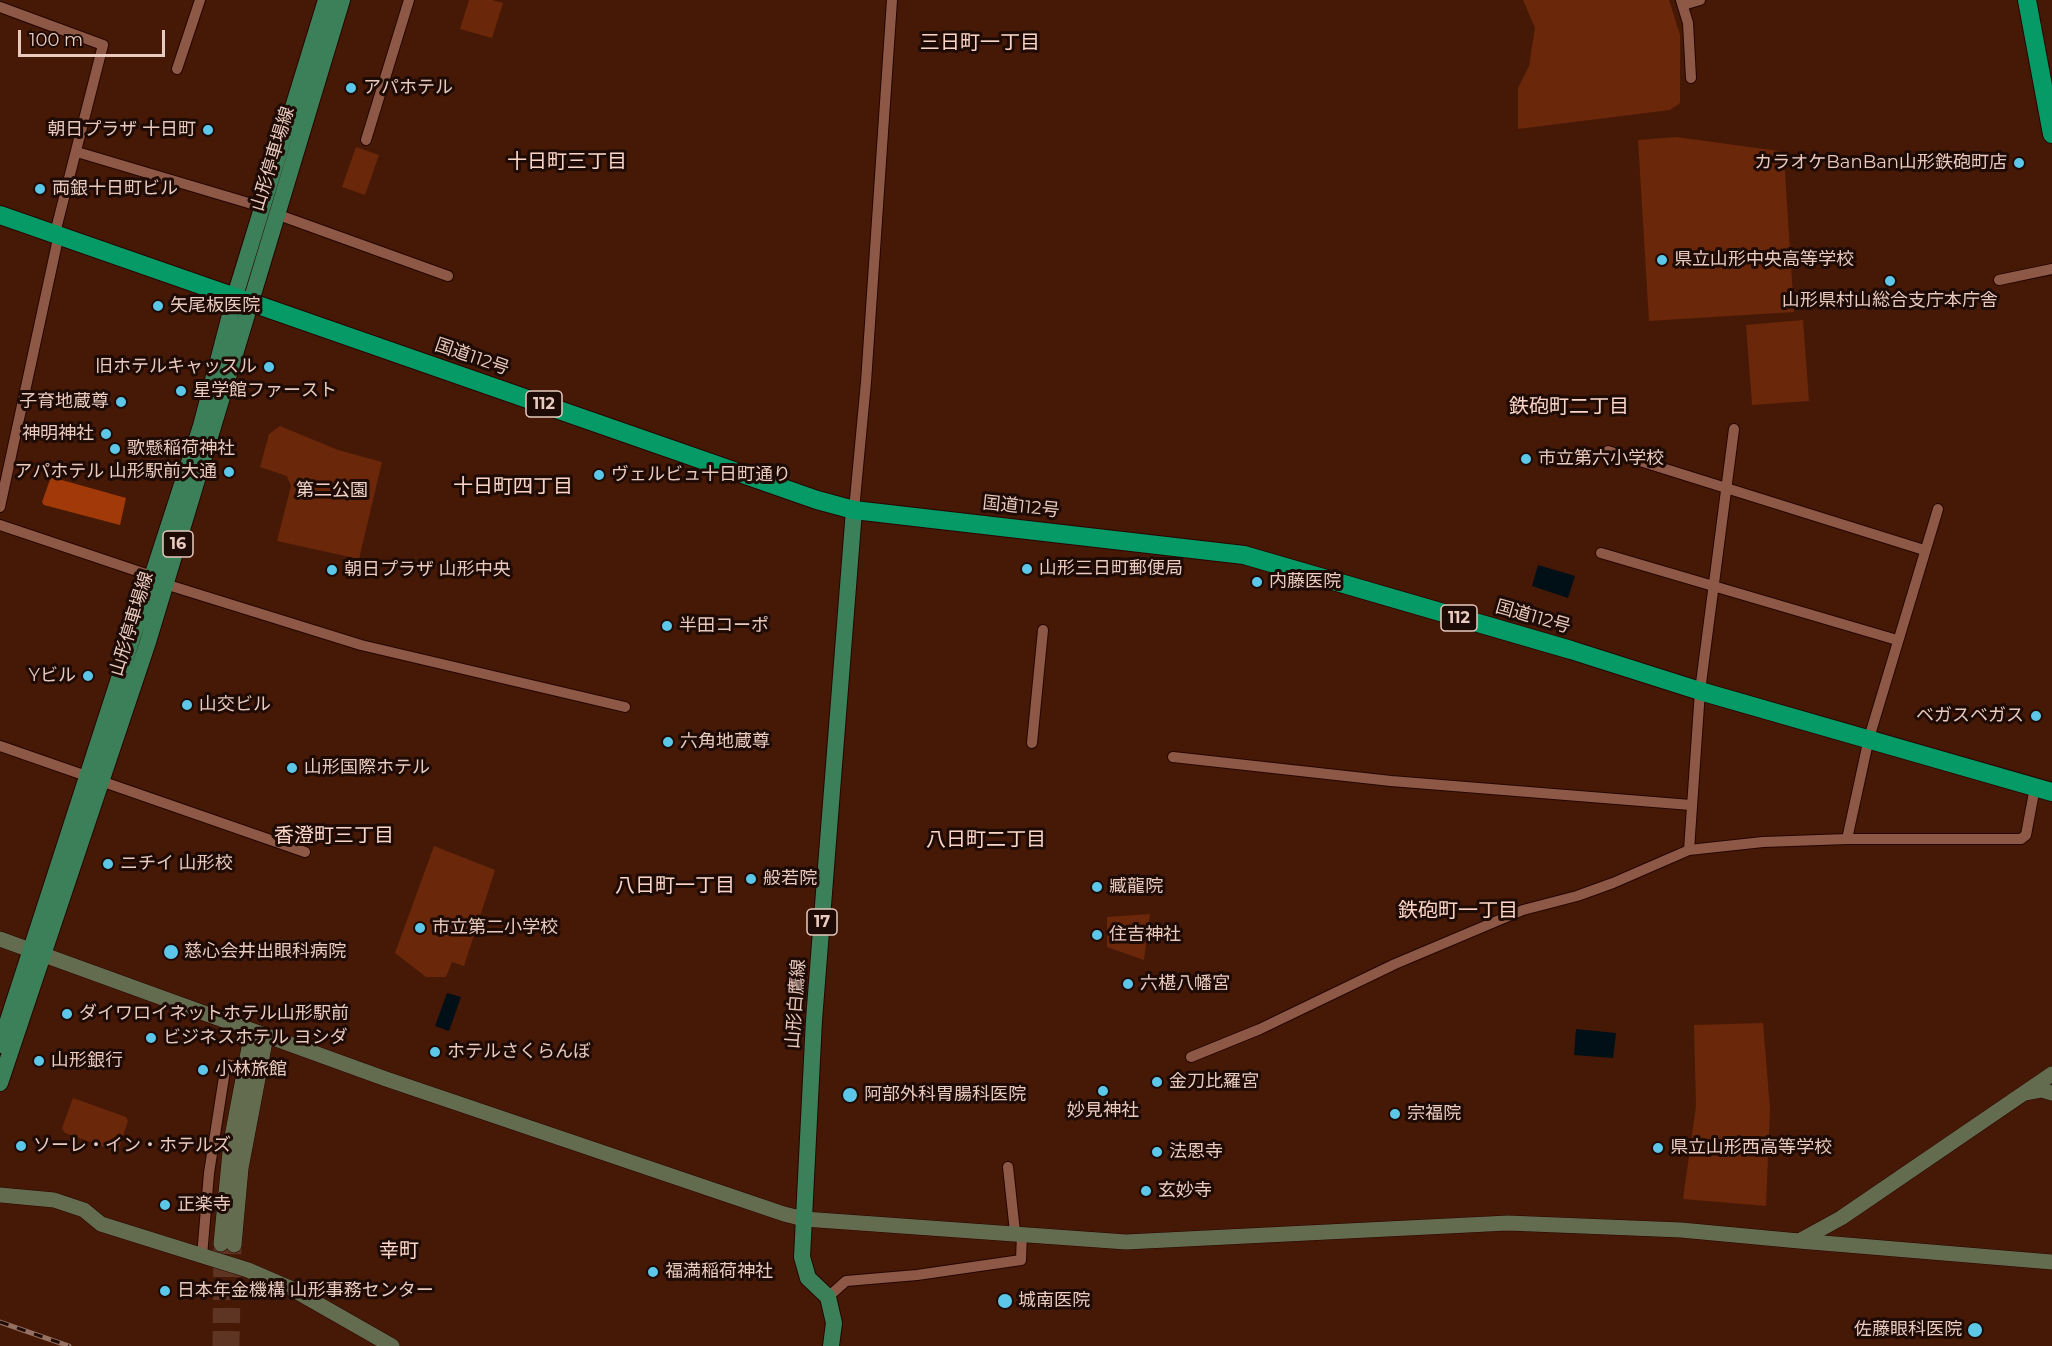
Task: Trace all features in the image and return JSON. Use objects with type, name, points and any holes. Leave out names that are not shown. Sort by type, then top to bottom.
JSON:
[{"type":"highway","points":[[2026,0],[2052,134]]},
{"type":"highway","points":[[2037,0],[2052,74]]},
{"type":"highway","name":"国道112号","points":[[0,215],[817,500],[854,510],[1244,555],[1571,650],[1700,691],[2044,789]]},
{"type":"main road","name":"山形停車場線","points":[[0,1083],[38,953],[159,580],[201,426],[244,299],[326,0]]},
{"type":"main road","name":"山形停車場線","points":[[269,210],[342,0]]},
{"type":"main road","name":"山形白鷹線","points":[[828,1297],[813,1284],[804,1272],[802,1257],[814,1020],[854,510]]},
{"type":"main road","name":"山形停車場線","points":[[0,1045],[38,953]]},
{"type":"main road","points":[[828,1297],[834,1323],[831,1346]]},
{"type":"street","points":[[177,69],[200,0]]},
{"type":"street","points":[[366,140],[409,0]]},
{"type":"street","points":[[854,510],[866,382],[892,0]]},
{"type":"street","points":[[1691,78],[1688,23],[1682,2],[1700,0]]},
{"type":"street","points":[[0,6],[104,45],[57,233],[0,507]]},
{"type":"street","points":[[77,152],[269,210],[448,276]]},
{"type":"street","points":[[1999,280],[2052,270]]},
{"type":"street","points":[[1689,850],[1700,691],[1734,429]]},
{"type":"street","points":[[1608,451],[1924,550]]},
{"type":"street","points":[[1847,839],[1869,738],[1938,509]]},
{"type":"street","points":[[0,525],[159,580],[361,645],[625,707]]},
{"type":"street","points":[[1600,553],[1713,584],[1897,640]]},
{"type":"street","points":[[1032,744],[1043,630]]},
{"type":"street","points":[[0,746],[305,852]]},
{"type":"street","points":[[1173,757],[1392,781],[1691,805]]},
{"type":"street","points":[[1191,1057],[1260,1029],[1395,964],[1523,910],[1595,890],[1689,850],[1763,842],[1847,839],[2021,839],[2026,835],[2044,789]]},
{"type":"street","points":[[0,939],[386,1079],[804,1219],[1126,1242],[1508,1223],[1681,1230],[2052,1262]]},
{"type":"street","points":[[259,1034],[228,1245],[231,1142],[245,1068],[259,1034]]},
{"type":"street","points":[[202,1257],[209,1173],[226,1064],[245,1068]]},
{"type":"street","points":[[1799,1241],[1841,1218],[2052,1074]]},
{"type":"street","points":[[2022,1094],[2042,1090],[2052,1093]]},
{"type":"street","points":[[828,1297],[846,1281],[917,1275],[1021,1260],[1008,1167]]},
{"type":"street","points":[[0,1189],[34,1199]]},
{"type":"street","points":[[0,1195],[54,1200],[84,1210],[101,1224],[248,1270],[292,1288],[392,1346]]},
{"type":"green space","points":[[469,0],[492,0],[503,3],[492,38],[460,29]]},
{"type":"green space","points":[[1523,0],[1669,0],[1680,35],[1680,103],[1670,110],[1518,129],[1518,88],[1529,66],[1535,28]]},
{"type":"green space","points":[[1676,137],[1779,151],[1784,157],[1794,312],[1649,321],[1638,140]]},
{"type":"green space","points":[[356,147],[379,155],[365,195],[342,187]]},
{"type":"green space","points":[[1803,320],[1809,401],[1752,405],[1746,325]]},
{"type":"green space","name":"第二公園","points":[[280,426],[338,450],[382,462],[359,559],[277,541],[291,486],[287,476],[260,467],[269,434]]},
{"type":"green space","points":[[434,846],[495,870],[464,966],[452,962],[446,977],[426,977],[395,953]]},
{"type":"green space","points":[[1150,914],[1144,960],[1107,947],[1107,917]]},
{"type":"green space","points":[[1763,1023],[1770,1108],[1766,1206],[1683,1199],[1696,1106],[1694,1025]]},
{"type":"green space","points":[[73,1098],[126,1117],[128,1121],[119,1148],[113,1150],[65,1133],[62,1128]]},
{"type":"shaded area","points":[[51,477],[126,498],[120,525],[44,505],[42,502]]},
{"type":"shaded area","points":[[1538,565],[1575,576],[1568,598],[1532,586]]},
{"type":"shaded area","points":[[447,993],[461,997],[449,1031],[435,1026]]},
{"type":"shaded area","points":[[1576,1029],[1616,1033],[1613,1058],[1574,1055]]},
{"type":"tunnel","points":[[220,1346],[221,1244]]},
{"type":"tunnel","points":[[232,1346],[234,1245]]},
{"type":"railway","points":[[0,1322],[69,1346]]},
{"type":"place","name":"アパホテル","points":[[351,88]]},
{"type":"place","name":"朝日プラザ 十日町","points":[[208,130]]},
{"type":"place","name":"カラオケBanBan山形鉄砲町店","points":[[2019,163]]},
{"type":"place","name":"両銀十日町ビル","points":[[40,189]]},
{"type":"place","name":"県立山形中央高等学校","points":[[1662,260]]},
{"type":"place","name":"山形県村山総合支庁本庁舎","points":[[1890,281]]},
{"type":"place","name":"矢尾板医院","points":[[158,306]]},
{"type":"place","name":"旧ホテルキャッスル","points":[[269,367]]},
{"type":"place","name":"星学館ファースト","points":[[181,391]]},
{"type":"place","name":"子育地蔵尊","points":[[121,402]]},
{"type":"place","name":"神明神社","points":[[106,434]]},
{"type":"place","name":"歌懸稲荷神社","points":[[115,449]]},
{"type":"place","name":"市立第六小学校","points":[[1526,459]]},
{"type":"place","name":"アパホテル 山形駅前大通","points":[[229,472]]},
{"type":"place","name":"ヴェルビュ十日町通り","points":[[599,475]]},
{"type":"place","name":"山形三日町郵便局","points":[[1027,569]]},
{"type":"place","name":"朝日プラザ 山形中央","points":[[332,570]]},
{"type":"place","name":"内藤医院","points":[[1257,582]]},
{"type":"place","name":"半田コーポ","points":[[667,626]]},
{"type":"place","name":"Yビル","points":[[88,676]]},
{"type":"place","name":"山交ビル","points":[[187,705]]},
{"type":"place","name":"ベガスベガス","points":[[2036,716]]},
{"type":"place","name":"六角地蔵尊","points":[[668,742]]},
{"type":"place","name":"山形国際ホテル","points":[[292,768]]},
{"type":"place","name":"ニチイ 山形校","points":[[108,864]]},
{"type":"place","name":"般若院","points":[[751,879]]},
{"type":"place","name":"臧龍院","points":[[1097,887]]},
{"type":"place","name":"市立第二小学校","points":[[420,928]]},
{"type":"place","name":"住吉神社","points":[[1097,935]]},
{"type":"place","name":"慈心会井出眼科病院","points":[[171,952]]},
{"type":"place","name":"六椹八幡宮","points":[[1128,984]]},
{"type":"place","name":"ダイワロイネットホテル山形駅前","points":[[67,1014]]},
{"type":"place","name":"ビジネスホテル ヨシダ","points":[[151,1038]]},
{"type":"place","name":"ホテルさくらんぼ","points":[[435,1052]]},
{"type":"place","name":"山形銀行","points":[[39,1061]]},
{"type":"place","name":"小林旅館","points":[[203,1070]]},
{"type":"place","name":"金刀比羅宮","points":[[1157,1082]]},
{"type":"place","name":"妙見神社","points":[[1103,1091]]},
{"type":"place","name":"阿部外科胃腸科医院","points":[[850,1095]]},
{"type":"place","name":"宗福院","points":[[1395,1114]]},
{"type":"place","name":"ソーレ・イン・ホテルズ","points":[[21,1146]]},
{"type":"place","name":"県立山形西高等学校","points":[[1658,1148]]},
{"type":"place","name":"法恩寺","points":[[1157,1152]]},
{"type":"place","name":"玄妙寺","points":[[1146,1191]]},
{"type":"place","name":"正楽寺","points":[[165,1205]]},
{"type":"place","name":"福満稲荷神社","points":[[653,1272]]},
{"type":"place","name":"日本年金機構 山形事務センター","points":[[165,1291]]},
{"type":"place","name":"城南医院","points":[[1005,1301]]},
{"type":"place","name":"佐藤眼科医院","points":[[1975,1330]]},
{"type":"district","name":"三日町一丁目","points":[[980,43]]},
{"type":"district","name":"十日町三丁目","points":[[567,162]]},
{"type":"district","name":"鉄砲町二丁目","points":[[1569,407]]},
{"type":"district","name":"十日町四丁目","points":[[513,487]]},
{"type":"district","name":"香澄町三丁目","points":[[334,836]]},
{"type":"district","name":"八日町二丁目","points":[[986,840]]},
{"type":"district","name":"八日町一丁目","points":[[675,886]]},
{"type":"district","name":"鉄砲町一丁目","points":[[1458,911]]},
{"type":"district","name":"幸町","points":[[399,1251]]}]
